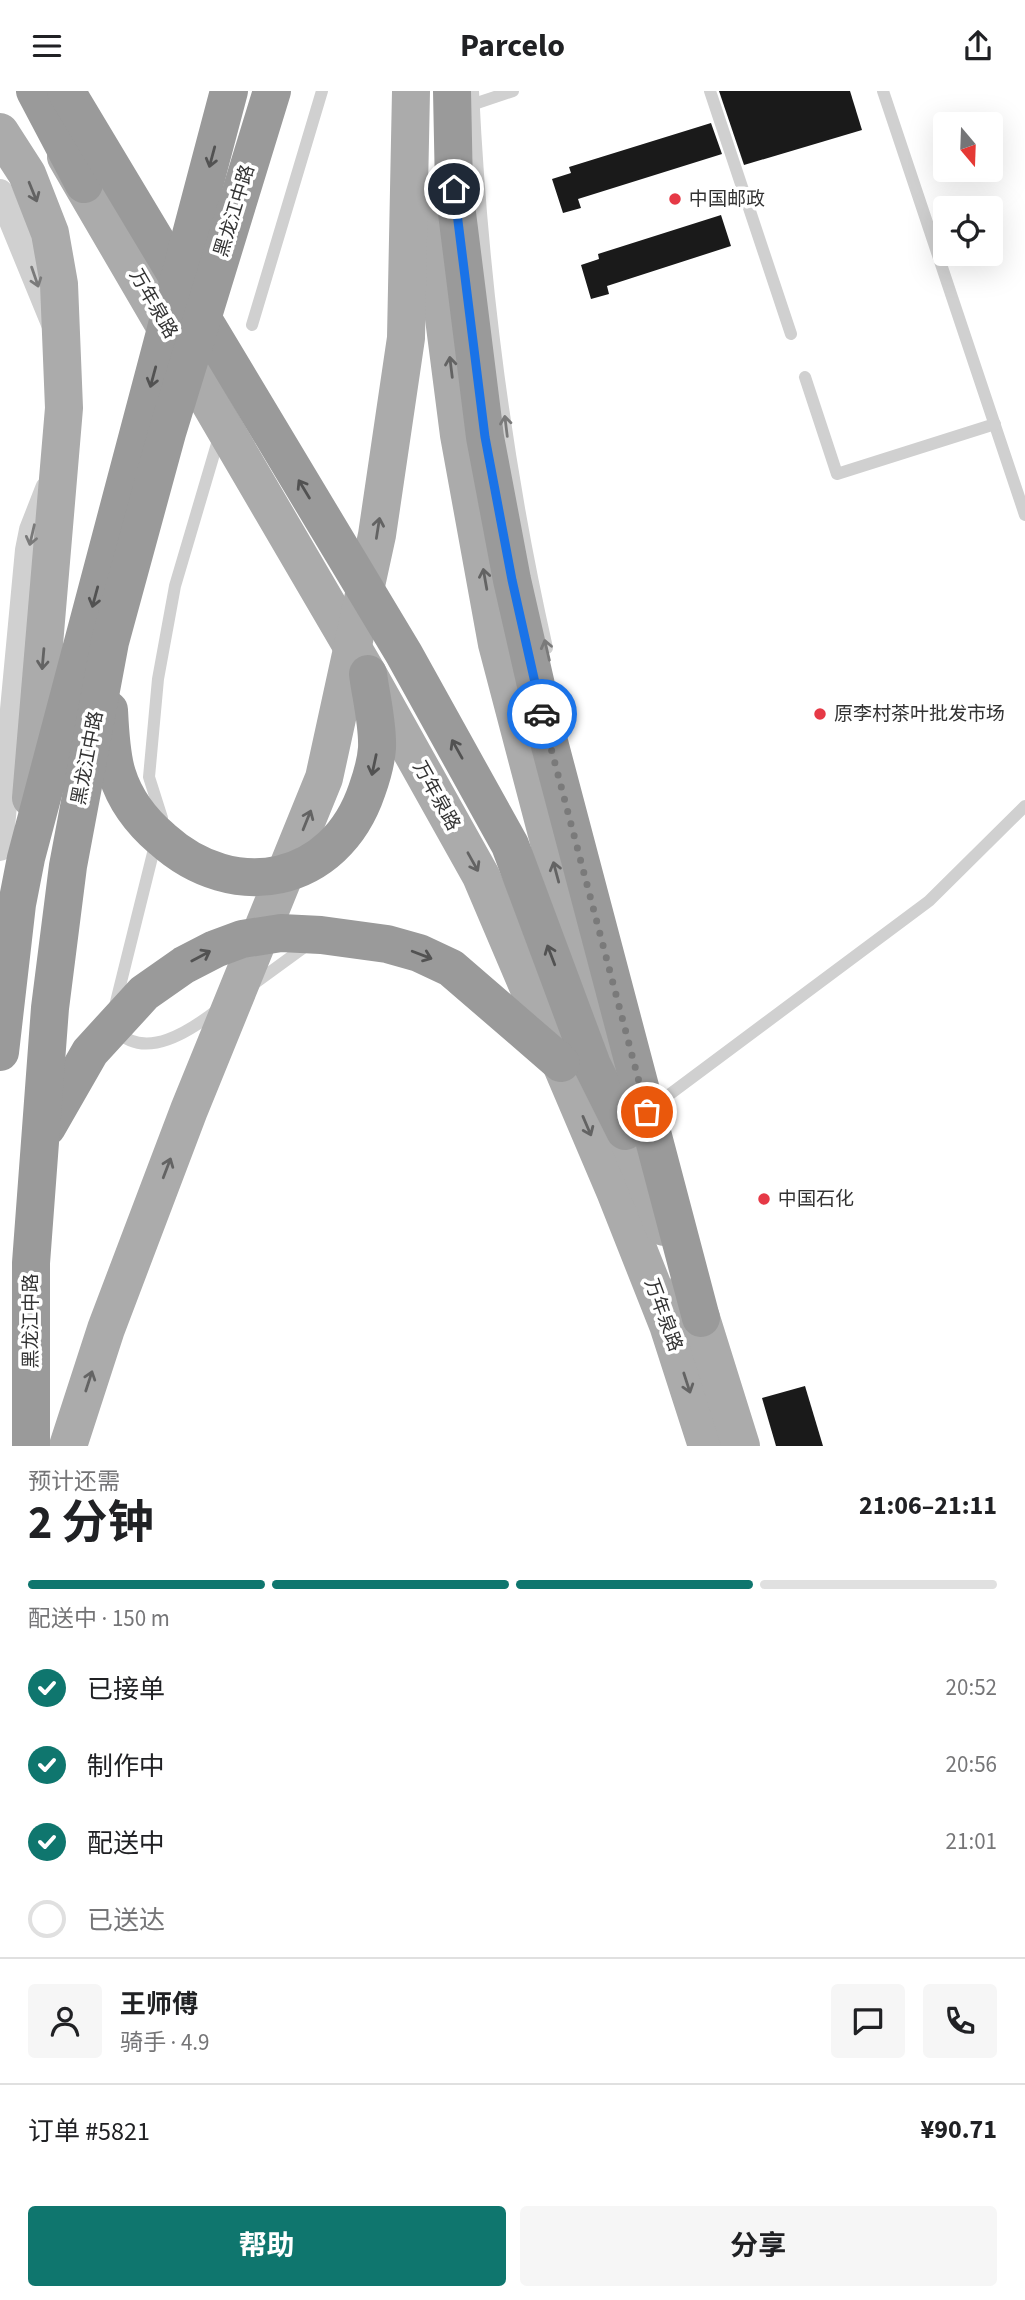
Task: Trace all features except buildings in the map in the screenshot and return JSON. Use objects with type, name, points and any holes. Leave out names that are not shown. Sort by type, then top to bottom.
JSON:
[{"type":"highway","points":[[35,91],[84,184]]},
{"type":"highway","points":[[66,91],[404,654],[510,845],[592,1065],[636,1121]]},
{"type":"highway","name":"黑龙江中路","points":[[0,1052],[17,904],[13,853],[229,91]]},
{"type":"highway","name":"黑龙江中路","points":[[31,1446],[32,1263],[50,1008],[68,866],[110,642],[167,433],[272,91]]},
{"type":"highway","points":[[466,95],[454,189],[493,476],[512,580],[548,738],[631,1051],[636,1121]]},
{"type":"highway","points":[[110,642],[109,713],[117,773],[128,799],[145,825],[176,852],[219,873],[253,878],[294,871],[329,851],[344,835],[356,816],[373,771],[377,747],[368,674]]},
{"type":"highway","points":[[40,1141],[90,1052],[144,993],[184,965],[215,949],[242,939],[281,933],[321,935],[387,944],[419,953],[451,968],[561,1063]]},
{"type":"main road","name":"万年泉路","points":[[22,91],[84,184],[368,674],[481,876],[668,1325],[707,1446]]},
{"type":"main road","name":"万年泉路","points":[[412,91],[459,435],[497,644],[586,985],[636,1121],[741,1446]]},
{"type":"main road","points":[[68,1446],[106,1329],[189,1110],[324,778],[377,535],[406,338],[412,91]]},
{"type":"main road","points":[[0,132],[27,174],[50,233],[59,283],[64,408],[13,853]]},
{"type":"street","points":[[0,191],[45,305],[74,362],[80,389],[80,409],[39,509],[28,550],[13,853]]},
{"type":"lane","points":[[252,325],[322,91]]},
{"type":"lane","points":[[513,91],[466,95],[508,436],[551,665]]},
{"type":"lane","points":[[710,91],[791,334]]},
{"type":"lane","points":[[883,91],[1025,515]]},
{"type":"lane","points":[[805,377],[837,474],[995,424]]},
{"type":"lane","points":[[219,437],[175,586],[158,678],[149,777],[162,818],[115,998],[114,1018],[117,1031],[136,1042],[154,1043],[171,1039],[195,1027],[321,935]]},
{"type":"lane","points":[[636,1121],[929,901],[1025,806]]},
{"type":"lane","points":[[626,979],[630,1006],[631,1051]]},
{"type":"way so far","points":[[542,714],[647,1112]]},
{"type":"place","name":"中国邮政","points":[[675,199]]},
{"type":"place","name":"原李村茶叶批发市场","points":[[820,714]]},
{"type":"place","name":"中国石化","points":[[764,1199]]},
{"type":"route","points":[[454,189],[485,437],[512,580],[542,714]]}]
